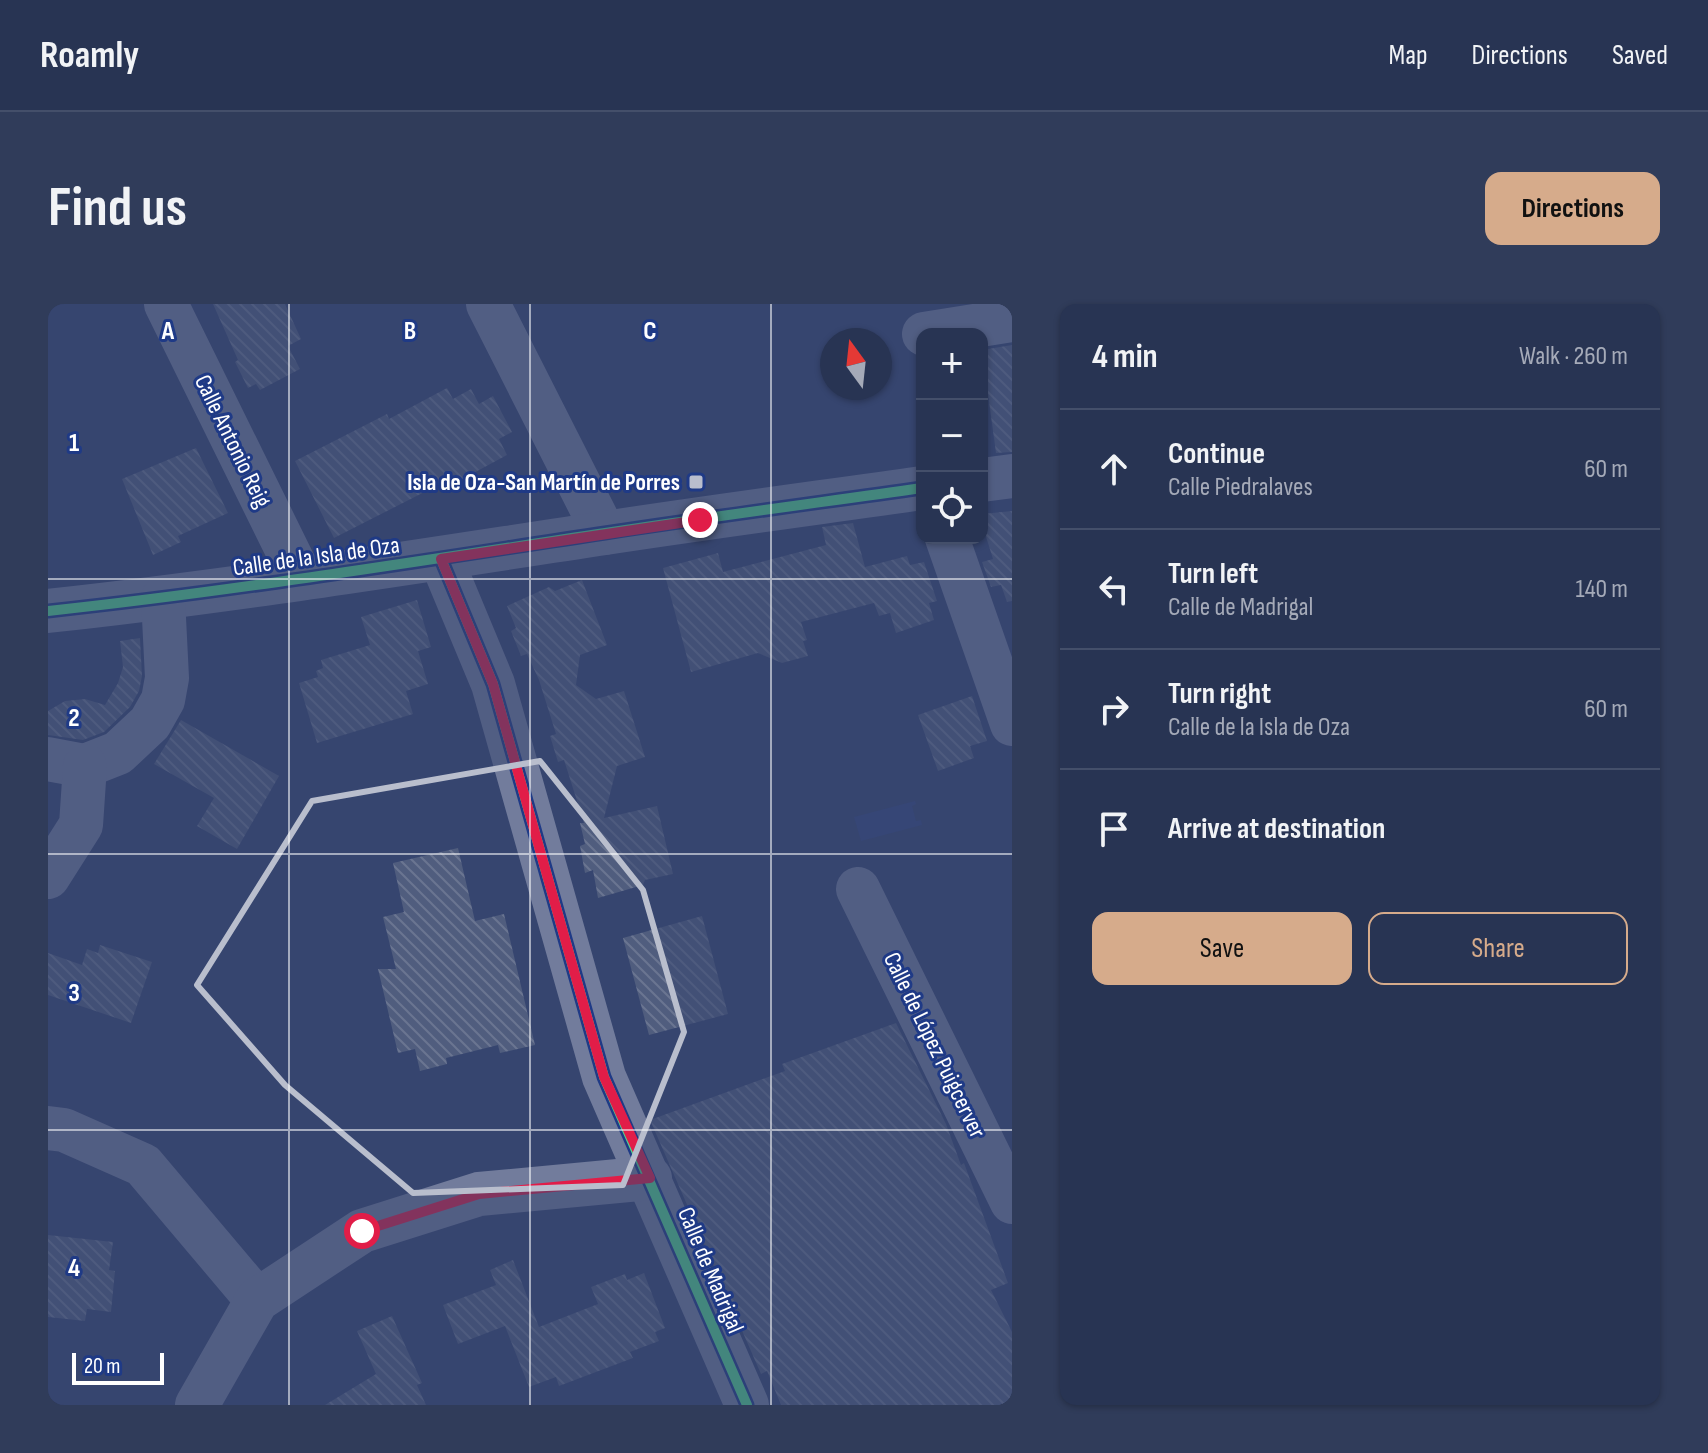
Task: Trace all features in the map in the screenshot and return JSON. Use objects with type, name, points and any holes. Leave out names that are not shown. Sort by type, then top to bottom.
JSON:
[{"type":"street","name":"Calle Antonio Reig","points":[[166,304],[301,578]]},
{"type":"street","points":[[488,304],[604,533]]},
{"type":"street","points":[[937,328],[1012,320]]},
{"type":"street","name":"Calle de la Isla de Oza","points":[[48,611],[441,559],[916,489]]},
{"type":"street","points":[[949,544],[1012,724]]},
{"type":"street","name":"Calle de Madrigal","points":[[441,559],[493,684],[604,1077],[747,1405]]},
{"type":"street","points":[[48,877],[81,825],[66,763],[118,753],[150,723],[163,700],[168,658],[163,598]]},
{"type":"street","name":"Calle de López Puigcerver","points":[[858,889],[1012,1202]]},
{"type":"street","points":[[48,1128],[64,1130],[143,1165],[257,1300]]},
{"type":"street","points":[[197,1405],[257,1300],[362,1231],[479,1194],[650,1178]]},
{"type":"highlighted area","points":[[540,761],[643,890],[684,1032],[623,1185],[413,1193],[285,1085],[197,985],[312,801]]},
{"type":"water","points":[[915,801],[916,804],[912,806],[916,821],[921,820],[922,825],[861,841],[854,817]]},
{"type":"building","points":[[213,304],[285,304],[301,339],[288,346],[300,369],[260,390],[256,384],[248,388]]},
{"type":"building","points":[[1012,345],[1012,452],[996,453],[988,394],[988,349]]},
{"type":"building","points":[[447,388],[453,399],[471,389],[479,404],[493,396],[512,432],[499,439],[507,455],[455,483],[452,478],[334,538],[295,461],[387,414],[389,419]]},
{"type":"building","points":[[196,448],[228,513],[178,536],[181,542],[153,555],[122,479]]},
{"type":"building","points":[[1012,511],[1012,601],[1007,602],[1001,585],[991,587],[982,562],[993,559],[988,543],[988,513]]},
{"type":"building","points":[[853,523],[865,567],[907,556],[910,565],[924,562],[937,601],[929,603],[934,620],[896,633],[890,613],[879,616],[874,603],[801,622],[808,656],[782,663],[758,653],[691,672],[663,568],[718,553],[723,572],[826,545],[822,527]]},
{"type":"building","points":[[582,580],[607,645],[580,655],[576,685],[596,699],[624,691],[645,757],[617,766],[604,818],[657,806],[673,874],[645,880],[643,885],[598,898],[593,870],[585,873],[580,846],[585,844],[580,823],[584,823],[564,760],[558,762],[550,736],[556,734],[539,680],[527,654],[521,656],[511,631],[516,628],[507,606],[549,587],[555,591]]},
{"type":"building","points":[[417,600],[431,647],[418,651],[428,684],[406,691],[413,714],[317,743],[299,683],[318,677],[316,671],[323,668],[321,660],[370,645],[361,617]]},
{"type":"building","points":[[140,638],[142,676],[139,691],[130,707],[104,732],[83,740],[48,735],[48,711],[65,701],[85,699],[105,705],[123,667],[120,641]]},
{"type":"building","points":[[972,696],[987,741],[970,746],[974,758],[938,771],[918,715]]},
{"type":"building","points":[[181,720],[279,776],[237,849],[197,826],[214,798],[154,764]]},
{"type":"building","points":[[458,848],[475,921],[504,914],[535,1045],[500,1053],[498,1045],[446,1058],[447,1064],[420,1071],[415,1049],[398,1053],[378,969],[396,969],[383,917],[404,912],[393,863]]},
{"type":"building","points":[[702,916],[728,1014],[649,1035],[623,938]]},
{"type":"building","points":[[100,945],[152,962],[131,1023],[48,995],[48,953],[82,965],[87,949],[98,953]]},
{"type":"building","points":[[896,1023],[946,1124],[961,1165],[964,1163],[1008,1283],[991,1290],[1012,1332],[1012,1405],[781,1405],[767,1371],[761,1374],[650,1120],[785,1071],[782,1064]]},
{"type":"building","points":[[48,1235],[113,1242],[109,1270],[115,1271],[111,1312],[87,1309],[85,1321],[48,1317]]},
{"type":"building","points":[[513,1260],[539,1327],[598,1304],[591,1287],[625,1274],[627,1280],[644,1273],[665,1328],[655,1332],[659,1341],[630,1352],[633,1358],[559,1386],[556,1377],[529,1387],[505,1326],[458,1344],[443,1305],[496,1285],[490,1270]]},
{"type":"building","points":[[392,1316],[422,1383],[417,1385],[426,1405],[325,1405],[376,1374],[357,1331]]},
{"type":"cycle path","points":[[48,611],[257,585],[916,489]]},
{"type":"cycle path","points":[[441,559],[493,684],[604,1077],[747,1405]]},
{"type":"place","name":"Isla de Oza-San Martín de Porres","points":[[696,482]]},
{"type":"route","points":[[362,1231],[479,1194],[650,1178],[604,1077],[493,684],[441,559],[700,520]]}]
